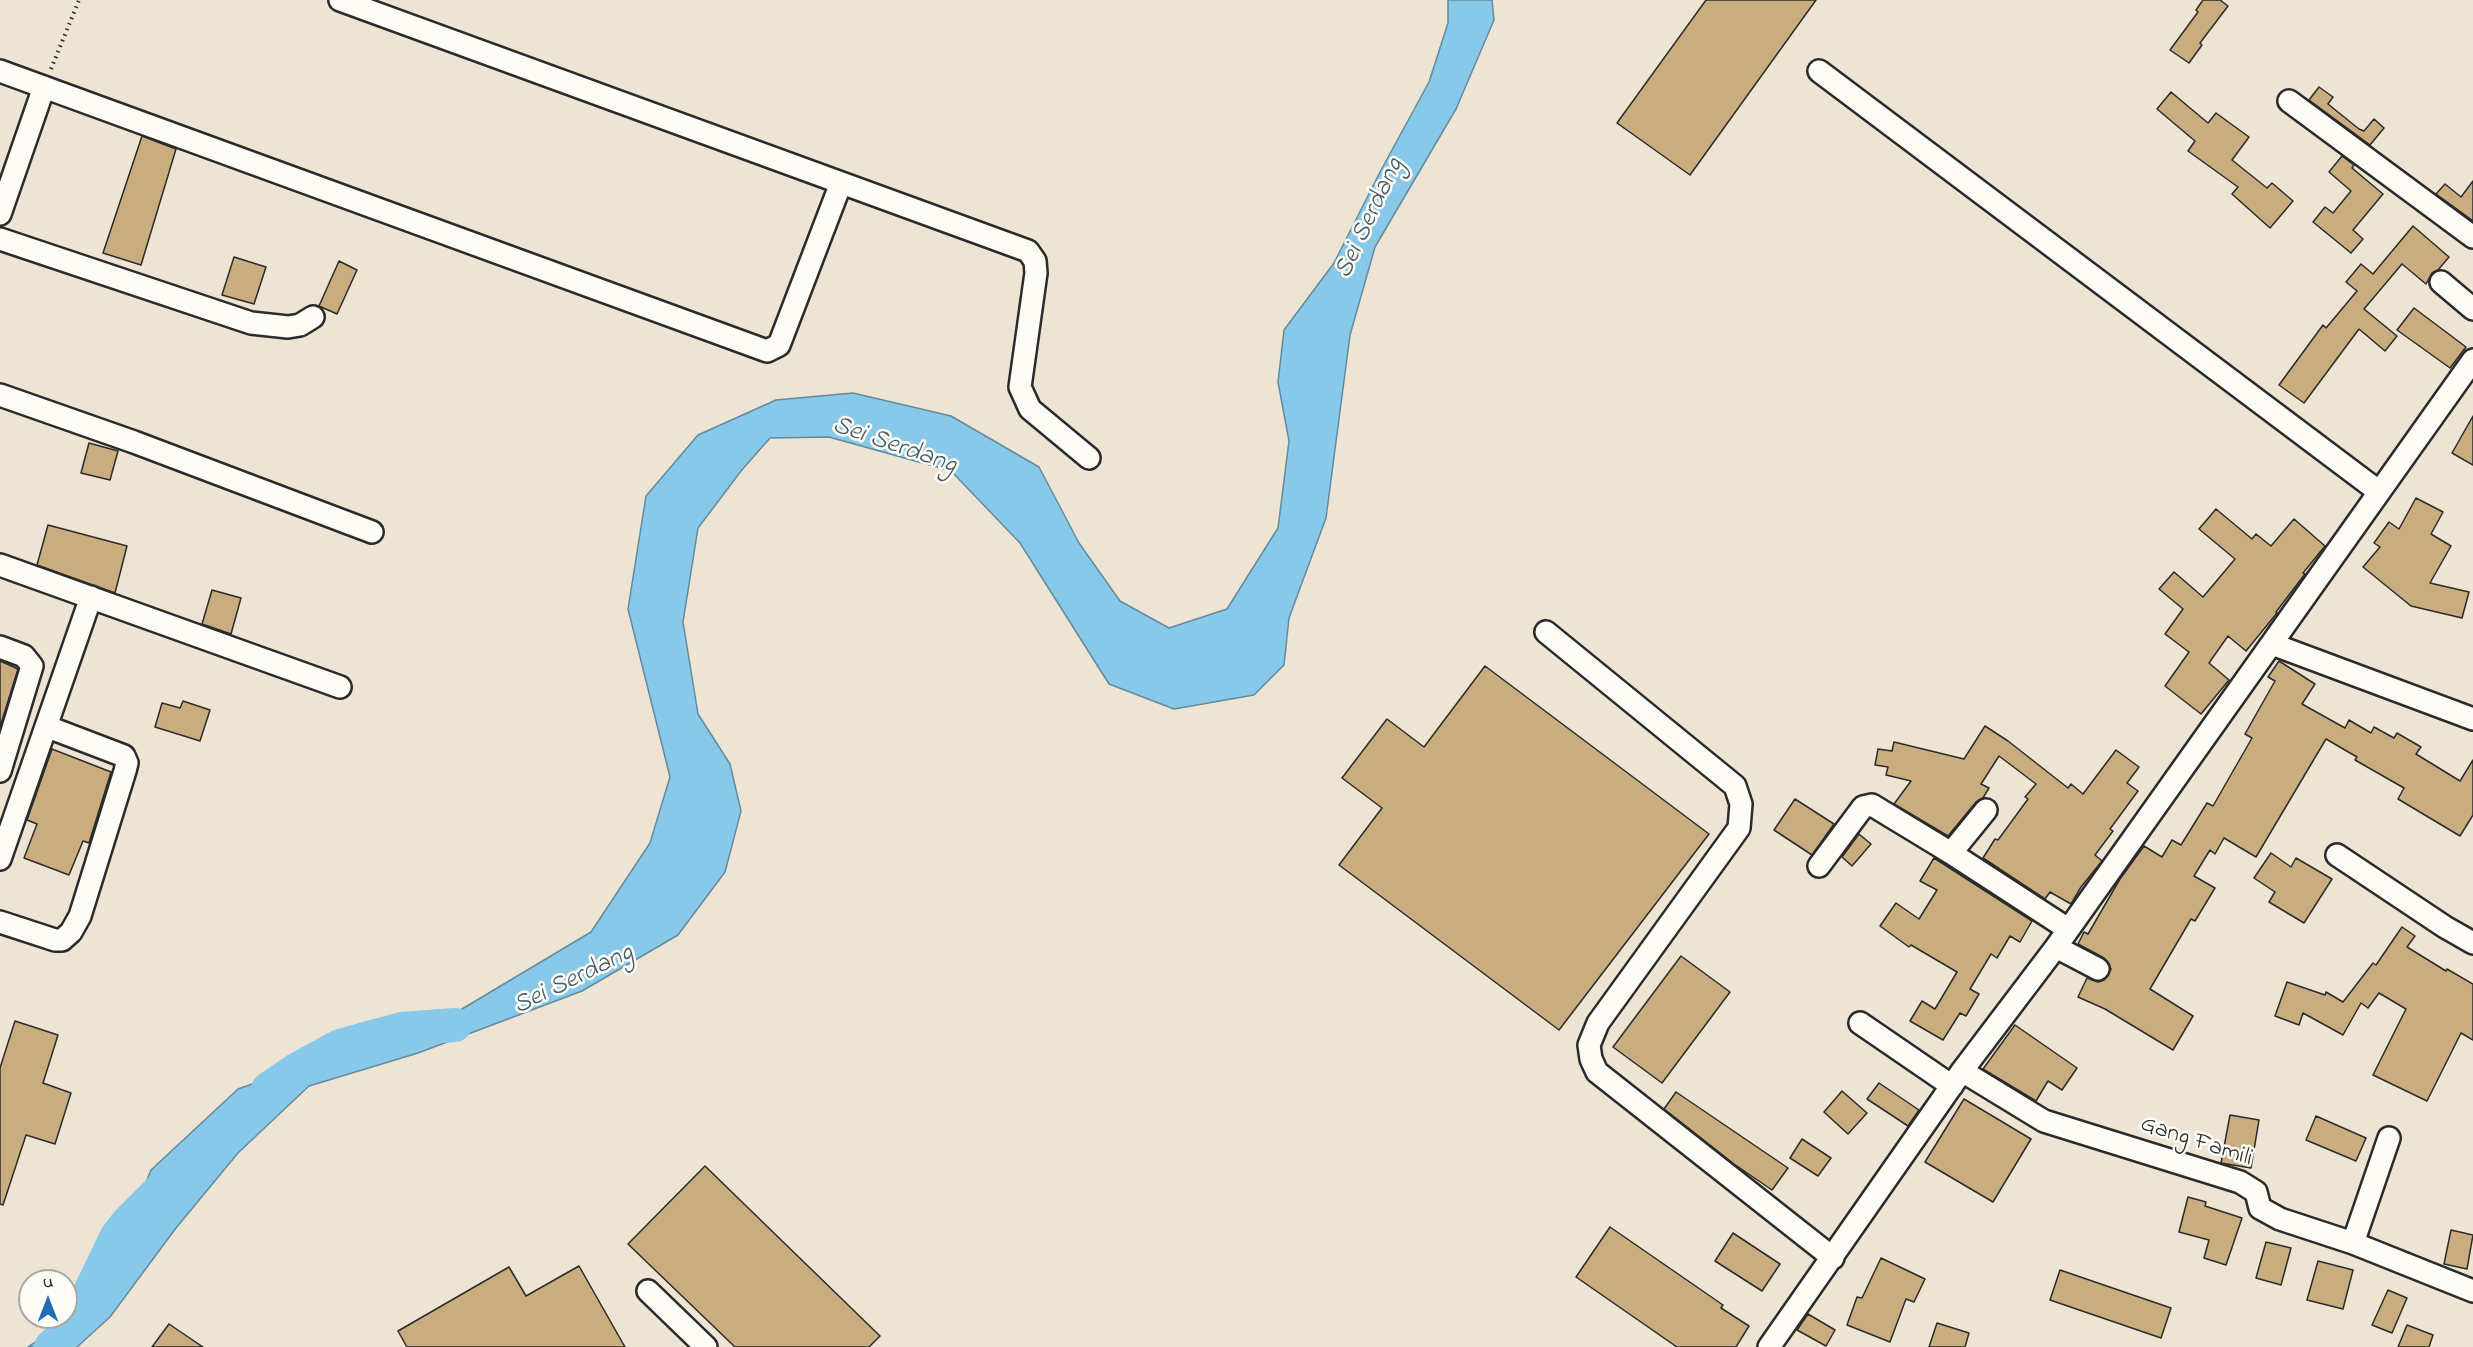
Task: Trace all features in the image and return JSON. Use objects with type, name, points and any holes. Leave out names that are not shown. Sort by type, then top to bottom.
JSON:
[{"type":"street","points":[[340,0],[1028,251],[1035,261],[1036,273],[1020,387],[1030,409],[1089,458]]},
{"type":"street","points":[[0,71],[767,351],[779,345],[841,183]]},
{"type":"street","points":[[1819,71],[2378,491]]},
{"type":"street","points":[[0,214],[44,87]]},
{"type":"street","points":[[2289,100],[2473,237]]},
{"type":"street","points":[[0,239],[251,323],[288,327],[300,325],[313,317]]},
{"type":"street","points":[[2441,282],[2473,309]]},
{"type":"street","points":[[1769,1347],[1957,1078],[2056,947],[2473,360]]},
{"type":"street","points":[[0,395],[134,442],[372,532]]},
{"type":"street","points":[[0,566],[340,687]]},
{"type":"street","points":[[0,859],[48,727],[91,597]]},
{"type":"street","points":[[1545,632],[1734,786],[1741,804],[1739,828],[1598,1023],[1589,1046],[1591,1059],[1597,1072],[1833,1258]]},
{"type":"street","points":[[2272,644],[2473,719]]},
{"type":"street","points":[[0,647],[28,659],[32,670],[0,771]]},
{"type":"street","points":[[0,922],[56,940],[62,940],[71,932],[80,916],[127,763],[124,756],[48,727]]},
{"type":"street","points":[[1820,866],[1845,828],[1863,807],[1869,804],[1880,808],[2068,929]]},
{"type":"street","points":[[1951,853],[1986,810]]},
{"type":"street","points":[[2337,855],[2473,943]]},
{"type":"street","points":[[2056,947],[2098,969]]},
{"type":"street","name":"Gang Famili","points":[[1860,1023],[1957,1078],[2044,1121],[2240,1182],[2256,1192],[2260,1208],[2280,1219],[2353,1243],[2473,1291]]},
{"type":"street","points":[[2353,1243],[2389,1138]]},
{"type":"street","points":[[648,1292],[706,1347]]},
{"type":"path","points":[[44,87],[79,0]]},
{"type":"water","points":[[1448,0],[1492,0],[1494,20],[1456,109],[1375,247],[1350,335],[1326,518],[1289,618],[1284,665],[1254,695],[1174,709],[1109,684],[1020,543],[951,471],[829,437],[770,438],[741,471],[698,528],[683,622],[698,714],[730,764],[741,811],[725,872],[678,935],[582,991],[418,1053],[309,1086],[238,1153],[176,1228],[110,1317],[77,1347],[28,1347],[55,1329],[78,1329],[78,1303],[121,1244],[151,1170],[238,1089],[457,1012],[591,932],[650,843],[670,777],[628,609],[646,496],[698,435],[776,400],[853,393],[951,416],[1039,467],[1079,543],[1120,601],[1169,628],[1227,609],[1278,528],[1289,441],[1278,382],[1284,330],[1334,263],[1429,82],[1448,23]]},
{"type":"building","points":[[1706,0],[1816,0],[1690,175],[1617,123]]},
{"type":"building","points":[[2203,0],[2220,0],[2228,6],[2200,43],[2202,45],[2189,63],[2170,50],[2198,12],[2196,10]]},
{"type":"building","points":[[2319,87],[2333,97],[2328,104],[2359,129],[2364,131],[2374,119],[2384,128],[2370,145],[2309,100]]},
{"type":"building","points":[[2171,92],[2208,123],[2216,113],[2249,137],[2232,160],[2267,188],[2272,183],[2293,201],[2270,228],[2232,194],[2238,187],[2188,151],[2195,141],[2157,109]]},
{"type":"building","points":[[142,136],[176,149],[141,265],[103,253]]},
{"type":"building","points":[[2342,156],[2354,165],[2352,168],[2383,194],[2353,230],[2363,239],[2351,253],[2313,222],[2325,207],[2333,213],[2351,191],[2329,172]]},
{"type":"building","points":[[2473,181],[2473,221],[2436,194],[2445,184],[2461,197]]},
{"type":"building","points":[[2413,226],[2449,257],[2438,270],[2432,273],[2426,284],[2402,264],[2364,309],[2397,336],[2385,351],[2359,329],[2304,403],[2279,385],[2323,325],[2326,328],[2357,291],[2346,282],[2361,264],[2373,274]]},
{"type":"building","points":[[234,257],[266,267],[254,304],[222,295]]},
{"type":"building","points":[[339,261],[357,270],[337,314],[319,306]]},
{"type":"building","points":[[2414,308],[2466,347],[2450,368],[2397,330]]},
{"type":"building","points":[[2473,416],[2473,465],[2452,453]]},
{"type":"building","points":[[89,443],[118,451],[110,480],[81,473]]},
{"type":"building","points":[[2416,498],[2443,512],[2431,534],[2451,546],[2430,583],[2469,592],[2462,618],[2411,606],[2363,567],[2380,547],[2374,543],[2389,522],[2399,529]]},
{"type":"building","points":[[2216,509],[2252,539],[2256,534],[2271,546],[2294,519],[2325,546],[2303,573],[2305,574],[2277,613],[2246,651],[2228,636],[2209,663],[2229,680],[2201,714],[2165,686],[2189,652],[2165,634],[2183,609],[2159,589],[2174,572],[2203,597],[2235,559],[2199,529]]},
{"type":"building","points":[[48,525],[127,546],[115,593],[37,565]]},
{"type":"building","points":[[212,590],[241,598],[231,634],[202,624]]},
{"type":"building","points":[[0,661],[18,669],[0,727]]},
{"type":"building","points":[[2279,661],[2315,684],[2302,704],[2345,728],[2349,720],[2371,733],[2374,727],[2394,738],[2397,733],[2421,747],[2416,754],[2460,781],[2473,760],[2473,815],[2460,836],[2398,799],[2404,788],[2355,760],[2357,757],[2326,739],[2256,857],[2224,838],[2215,854],[2210,850],[2194,876],[2215,888],[2195,921],[2191,919],[2150,989],[2193,1016],[2173,1050],[2105,1009],[2078,997],[2087,978],[2098,982],[2104,980],[2111,969],[2104,958],[2078,944],[2084,932],[2088,934],[2120,879],[2144,846],[2162,857],[2172,840],[2181,845],[2207,803],[2213,806],[2252,738],[2245,734],[2275,681],[2268,677]]},
{"type":"building","points":[[1485,666],[1709,834],[1559,1030],[1339,865],[1382,808],[1342,778],[1387,719],[1424,747]]},
{"type":"building","points":[[183,701],[210,710],[200,741],[155,727],[162,703],[180,708]]},
{"type":"building","points":[[1985,726],[2068,788],[2071,784],[2083,794],[2116,750],[2139,767],[2127,783],[2138,791],[2110,829],[2113,831],[2095,855],[2102,861],[2081,887],[2071,904],[2050,892],[2045,899],[1983,858],[1995,839],[1998,840],[2028,799],[2025,797],[2036,784],[1999,756],[1981,784],[1989,788],[1983,798],[1976,802],[1948,836],[1894,804],[1911,781],[1886,775],[1888,767],[1875,765],[1878,749],[1892,751],[1894,742],[1964,759]]},
{"type":"building","points":[[52,749],[111,772],[89,843],[83,841],[69,875],[24,858],[37,824],[27,820]]},
{"type":"building","points":[[1795,799],[1834,824],[1812,855],[1774,830]]},
{"type":"building","points":[[1859,834],[1871,844],[1852,866],[1842,857]]},
{"type":"building","points":[[2271,853],[2291,867],[2296,858],[2332,879],[2304,923],[2269,902],[2275,892],[2254,878]]},
{"type":"building","points":[[1934,858],[2032,921],[2020,942],[2010,936],[1997,958],[1991,954],[1970,989],[1979,994],[1966,1016],[1960,1013],[1943,1040],[1910,1021],[1922,1001],[1935,1009],[1957,972],[1911,945],[1909,947],[1880,926],[1896,903],[1919,919],[1937,890],[1920,881]]},
{"type":"building","points":[[2402,927],[2415,936],[2407,947],[2446,971],[2447,969],[2473,984],[2473,1040],[2461,1033],[2427,1101],[2373,1075],[2406,1009],[2379,993],[2368,1008],[2361,1003],[2343,1035],[2303,1013],[2299,1025],[2275,1016],[2287,982],[2325,995],[2326,992],[2343,1002],[2373,963],[2376,965]]},
{"type":"building","points":[[1681,956],[1730,992],[1662,1083],[1613,1047]]},
{"type":"building","points":[[15,1021],[58,1035],[43,1083],[71,1093],[55,1144],[26,1135],[3,1205],[0,1204],[0,1068]]},
{"type":"building","points":[[2015,1025],[2077,1068],[2062,1090],[2048,1081],[2036,1101],[1983,1069]]},
{"type":"building","points":[[1879,1083],[1919,1110],[1908,1126],[1867,1099]]},
{"type":"building","points":[[1842,1091],[1867,1113],[1848,1134],[1824,1112]]},
{"type":"building","points":[[1676,1092],[1788,1168],[1772,1190],[1734,1164],[1664,1109]]},
{"type":"building","points":[[1964,1099],[2031,1139],[1993,1202],[1925,1162]]},
{"type":"building","points":[[2230,1115],[2259,1120],[2251,1168],[2221,1163]]},
{"type":"building","points":[[2316,1116],[2366,1138],[2356,1161],[2306,1140]]},
{"type":"building","points":[[1802,1139],[1831,1158],[1818,1176],[1790,1158]]},
{"type":"building","points":[[705,1166],[880,1336],[869,1347],[735,1347],[628,1244]]},
{"type":"building","points":[[2188,1197],[2206,1202],[2205,1206],[2242,1218],[2226,1265],[2204,1258],[2209,1240],[2179,1232]]},
{"type":"building","points":[[1610,1227],[1723,1305],[1721,1308],[1749,1326],[1736,1347],[1677,1347],[1576,1277]]},
{"type":"building","points":[[2451,1230],[2473,1235],[2467,1269],[2444,1264]]},
{"type":"building","points":[[1733,1233],[1780,1264],[1762,1291],[1715,1261]]},
{"type":"building","points":[[2266,1242],[2291,1248],[2281,1285],[2256,1278]]},
{"type":"building","points":[[1881,1258],[1925,1279],[1914,1302],[1906,1299],[1890,1342],[1847,1325],[1857,1297],[1862,1298]]},
{"type":"building","points":[[2318,1261],[2353,1270],[2343,1309],[2307,1300]]},
{"type":"building","points":[[579,1266],[625,1347],[407,1347],[398,1331],[509,1267],[526,1296]]},
{"type":"building","points":[[2060,1270],[2171,1308],[2161,1338],[2050,1300]]},
{"type":"building","points":[[2388,1290],[2407,1298],[2392,1333],[2372,1325]]},
{"type":"building","points":[[1808,1314],[1835,1330],[1826,1346],[1797,1330]]},
{"type":"building","points":[[1937,1323],[1969,1333],[1965,1347],[1929,1347]]},
{"type":"building","points":[[169,1324],[203,1347],[152,1347]]},
{"type":"building","points":[[2407,1325],[2433,1335],[2429,1347],[2398,1347]]},
{"type":"waterway","name":"Sei Serdang","points":[[268,1089],[296,1070],[340,1046],[402,1029],[455,1025]]},
{"type":"waterway","name":"Sei Serdang","points":[[51,1347],[74,1325],[117,1236],[163,1187]]}]
